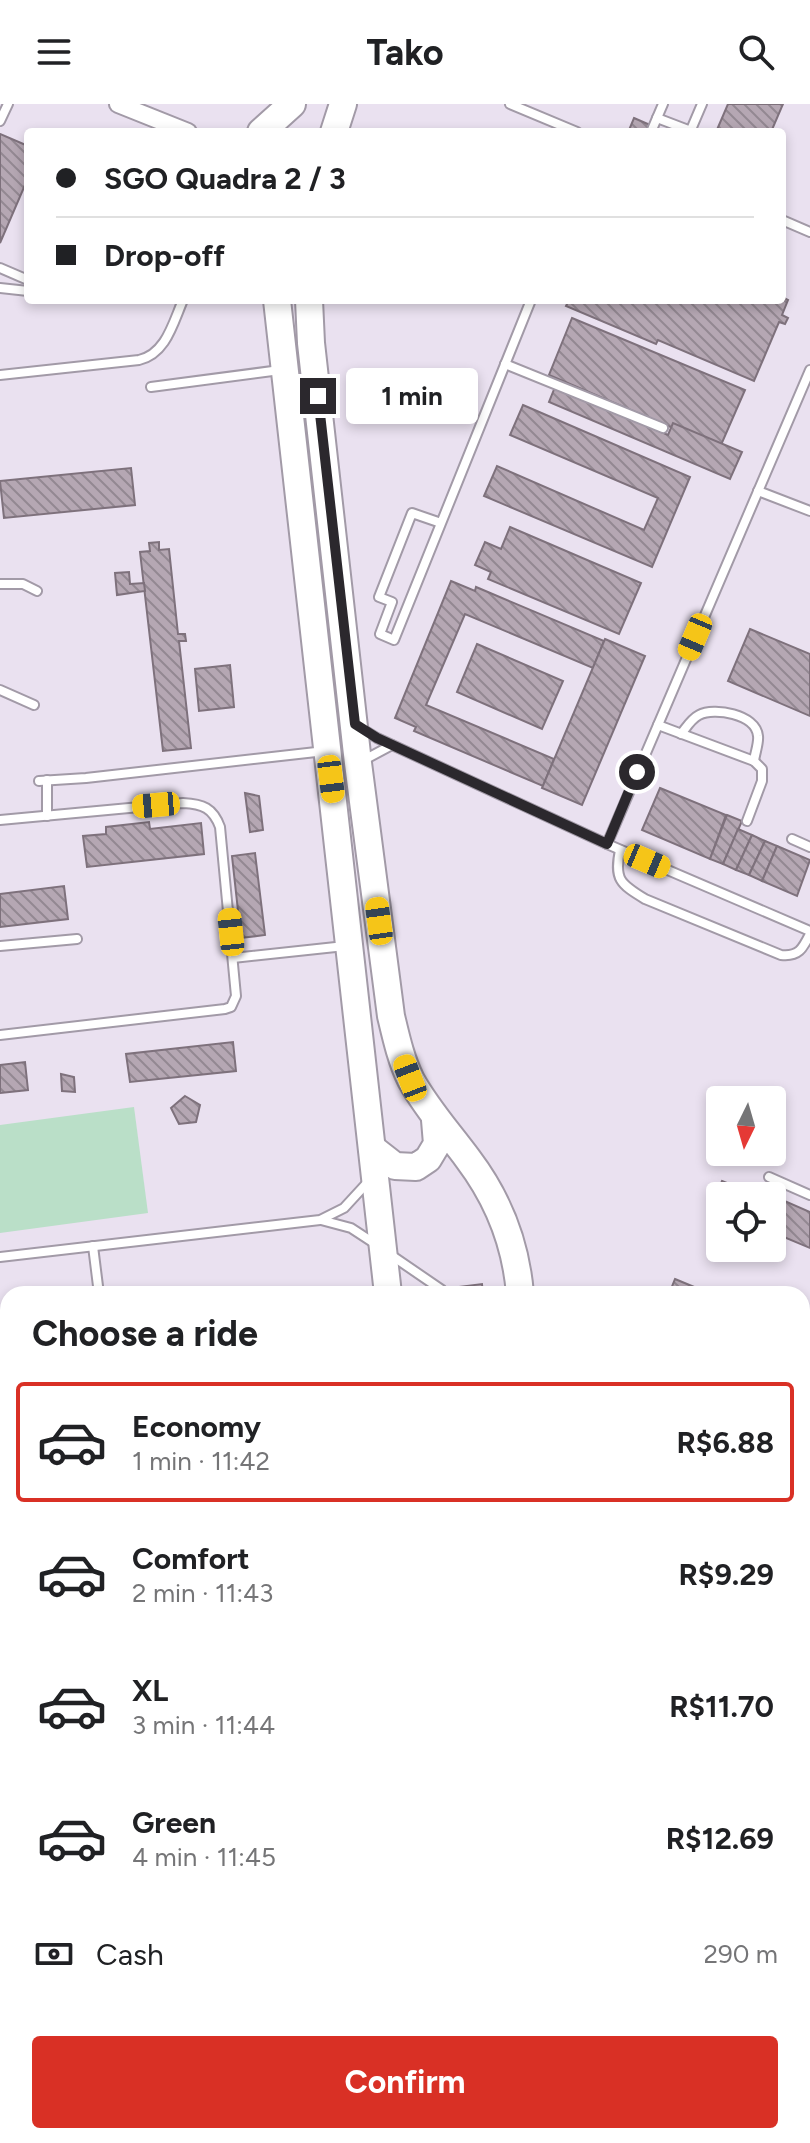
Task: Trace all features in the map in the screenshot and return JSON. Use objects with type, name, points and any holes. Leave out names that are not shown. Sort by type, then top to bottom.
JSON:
[{"type":"main road","points":[[266,128],[292,104]]},
{"type":"main road","points":[[335,128],[343,104]]},
{"type":"main road","points":[[277,304],[387,1286]]},
{"type":"main road","points":[[309,304],[358,763],[391,1016],[410,1078],[435,1120],[469,1160],[495,1200],[507,1228],[519,1281]]},
{"type":"main road","points":[[373,1156],[395,1166],[416,1167],[428,1159],[437,1144],[435,1120]]},
{"type":"street","points":[[118,104],[172,128]]},
{"type":"lane","points":[[0,121],[8,104]]},
{"type":"lane","points":[[510,104],[567,128]]},
{"type":"lane","points":[[653,128],[663,104]]},
{"type":"lane","points":[[693,128],[702,104]]},
{"type":"lane","points":[[657,118],[681,128]]},
{"type":"lane","points":[[786,222],[810,232]]},
{"type":"lane","points":[[0,268],[24,278]]},
{"type":"lane","points":[[0,288],[24,291]]},
{"type":"lane","points":[[0,375],[139,360],[154,355],[164,342],[181,304]]},
{"type":"lane","points":[[441,523],[412,513],[379,597],[392,602],[380,634],[394,640],[529,304]]},
{"type":"lane","points":[[505,364],[663,428]]},
{"type":"lane","points":[[151,387],[285,370]]},
{"type":"lane","points":[[607,844],[810,370]]},
{"type":"lane","points":[[758,491],[810,511]]},
{"type":"lane","points":[[0,584],[23,584],[37,591]]},
{"type":"lane","points":[[0,690],[34,705]]},
{"type":"lane","points":[[681,734],[700,714],[717,711],[744,718],[755,726],[758,736],[754,761]]},
{"type":"lane","points":[[355,724],[392,745],[620,850],[810,932],[801,950],[789,956],[781,955],[645,899],[620,880],[616,869],[620,850]]},
{"type":"lane","points":[[658,725],[754,761],[762,769],[762,781],[747,821]]},
{"type":"lane","points":[[358,763],[392,745]]},
{"type":"lane","points":[[47,816],[43,780],[328,751]]},
{"type":"lane","points":[[0,820],[183,803],[209,807],[220,827],[236,996],[231,1007],[225,1009],[0,1035]]},
{"type":"lane","points":[[792,839],[810,847]]},
{"type":"lane","points":[[0,946],[77,939]]},
{"type":"lane","points":[[233,958],[349,945]]},
{"type":"lane","points":[[0,1257],[320,1220],[344,1208],[365,1187],[373,1156]]},
{"type":"lane","points":[[769,1177],[810,1195]]},
{"type":"lane","points":[[320,1220],[351,1228],[436,1286]]},
{"type":"lane","points":[[93,1246],[98,1286]]},
{"type":"green space","points":[[134,1107],[148,1213],[0,1233],[0,1125]]},
{"type":"building","points":[[728,104],[783,104],[773,128],[718,128]]},
{"type":"building","points":[[634,118],[657,128],[630,128]]},
{"type":"building","points":[[0,134],[24,144],[24,187],[0,243]]},
{"type":"building","points":[[786,299],[788,300],[782,315],[788,318],[785,324],[779,322],[754,381],[658,340],[656,344],[566,306],[786,304]]},
{"type":"building","points":[[572,318],[745,390],[721,445],[717,447],[549,375]]},
{"type":"building","points":[[555,387],[668,435],[673,423],[742,452],[730,479],[549,402]]},
{"type":"building","points":[[523,405],[690,477],[652,567],[484,496],[497,466],[644,530],[658,498],[510,435]]},
{"type":"building","points":[[131,468],[135,505],[4,518],[0,481]]},
{"type":"building","points":[[510,527],[641,583],[619,634],[488,579],[491,572],[475,565],[485,542],[501,549]]},
{"type":"building","points":[[159,542],[159,550],[169,549],[178,634],[185,634],[186,641],[179,641],[191,748],[163,751],[140,552],[150,551],[149,543]]},
{"type":"building","points":[[129,572],[130,584],[144,583],[145,591],[117,595],[115,573]]},
{"type":"building","points":[[451,581],[475,591],[476,587],[604,641],[593,668],[465,614],[426,705],[554,759],[543,786],[414,731],[416,727],[395,718]]},
{"type":"building","points":[[750,629],[810,654],[810,716],[728,681]]},
{"type":"building","points":[[605,639],[645,656],[582,805],[542,788]]},
{"type":"building","points":[[477,644],[563,681],[542,729],[457,692]]},
{"type":"building","points":[[230,665],[234,707],[199,711],[195,669]]},
{"type":"building","points":[[660,788],[726,815],[710,859],[642,830]]},
{"type":"building","points":[[245,793],[259,796],[263,830],[250,832]]},
{"type":"building","points":[[727,815],[742,821],[723,864],[710,859]]},
{"type":"building","points":[[149,822],[150,829],[201,823],[204,854],[87,867],[83,836],[106,834],[106,827]]},
{"type":"building","points":[[738,829],[752,835],[736,870],[723,864]]},
{"type":"building","points":[[752,835],[765,841],[749,875],[736,870]]},
{"type":"building","points":[[765,841],[777,846],[762,881],[749,875]]},
{"type":"building","points":[[777,846],[810,860],[797,896],[762,881]]},
{"type":"building","points":[[255,853],[265,935],[241,938],[232,856]]},
{"type":"building","points":[[64,886],[68,919],[0,927],[0,894]]},
{"type":"building","points":[[233,1042],[236,1071],[130,1082],[126,1054]]},
{"type":"building","points":[[25,1062],[28,1090],[0,1093],[0,1065]]},
{"type":"building","points":[[61,1074],[74,1077],[75,1092],[62,1091]]},
{"type":"building","points":[[185,1096],[200,1105],[196,1122],[179,1124],[171,1108]]},
{"type":"building","points":[[786,1202],[810,1212],[810,1248],[786,1238]]},
{"type":"building","points":[[675,1279],[692,1286],[672,1286]]},
{"type":"route","points":[[318,396],[355,724],[377,738],[607,844],[637,772]]}]
